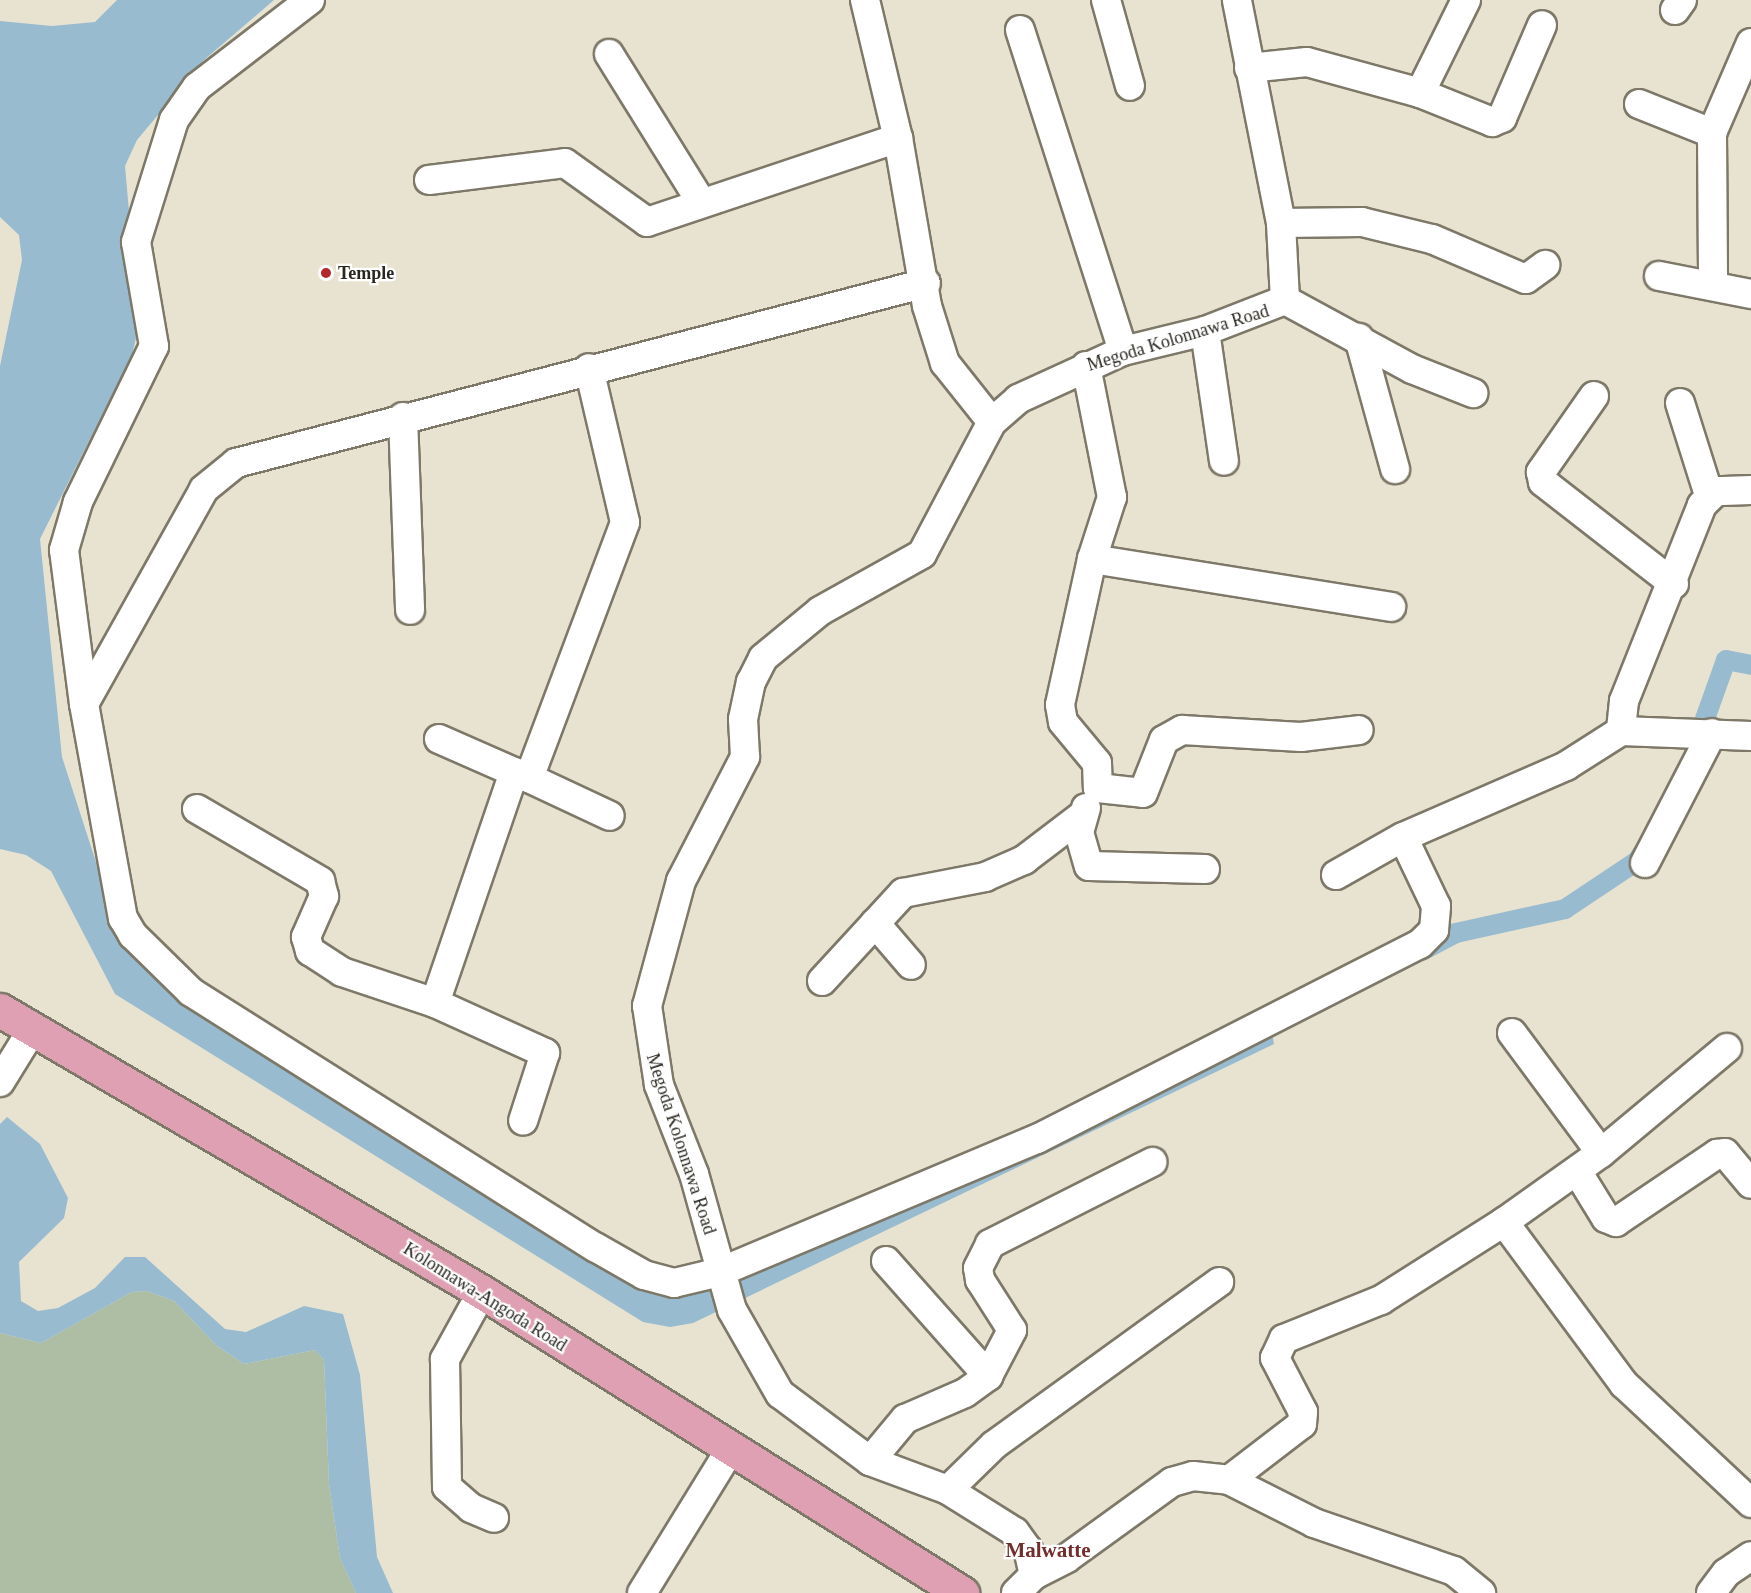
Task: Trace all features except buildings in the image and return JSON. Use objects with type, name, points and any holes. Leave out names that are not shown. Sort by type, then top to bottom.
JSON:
[{"type":"main road","name":"Kolonnawa-Angoda Road","points":[[0,1010],[482,1292],[730,1450],[930,1568],[962,1593]]},
{"type":"street","points":[[310,0],[182,104],[142,212],[137,267],[154,346],[78,502],[64,550],[84,704],[123,918],[133,935],[191,992],[644,1275],[674,1283],[720,1272],[1037,1139],[1420,944],[1434,930],[1436,906],[1403,837]]},
{"type":"street","points":[[865,0],[898,138],[926,283],[927,306],[945,363],[993,422]]},
{"type":"street","points":[[1106,0],[1130,87]]},
{"type":"street","name":"Megoda Kolonnawa Road","points":[[1025,1584],[1028,1550],[1014,1532],[948,1490],[870,1461],[780,1394],[732,1310],[694,1174],[659,1085],[650,1046],[647,1006],[670,914],[681,882],[740,772],[749,691],[763,658],[820,611],[922,554],[993,422],[1018,399],[1123,351],[1205,331],[1286,300],[1281,223],[1237,0]]},
{"type":"street","points":[[1420,93],[1467,0]]},
{"type":"street","points":[[1249,68],[1307,62],[1420,93],[1498,122],[1542,25]]},
{"type":"street","points":[[1020,30],[1123,351]]},
{"type":"street","points":[[1713,284],[1712,133],[1751,43]]},
{"type":"street","points":[[609,54],[701,202]]},
{"type":"street","points":[[1639,104],[1712,133]]},
{"type":"street","points":[[429,180],[565,164],[647,222],[701,202],[898,138]]},
{"type":"street","points":[[1281,223],[1362,222],[1432,239],[1526,279],[1545,265]]},
{"type":"street","points":[[1659,276],[1713,284],[1751,294]]},
{"type":"street","points":[[84,704],[204,489],[220,473],[290,444],[926,283]]},
{"type":"street","points":[[1286,300],[1412,369],[1473,393]]},
{"type":"street","points":[[1205,331],[1224,461]]},
{"type":"street","points":[[1359,338],[1395,469]]},
{"type":"street","points":[[1086,366],[1112,497],[1092,559],[1060,705],[1063,722],[1097,763],[1098,788],[1083,815],[1079,832],[1089,866],[1205,869]]},
{"type":"street","points":[[435,1003],[522,775],[625,522],[589,368]]},
{"type":"street","points":[[1594,396],[1541,472],[1543,482],[1674,584]]},
{"type":"street","points":[[1620,730],[1624,700],[1709,495],[1680,403]]},
{"type":"street","points":[[403,417],[410,610]]},
{"type":"street","points":[[1709,495],[1751,490]]},
{"type":"street","points":[[1092,559],[1391,607]]},
{"type":"street","points":[[1336,875],[1403,837],[1566,766],[1620,730],[1674,729],[1751,736]]},
{"type":"street","points":[[1098,788],[1143,793],[1164,740],[1182,730],[1301,737],[1359,730]]},
{"type":"street","points":[[1645,863],[1708,732]]},
{"type":"street","points":[[439,739],[610,816]]},
{"type":"street","points":[[197,809],[320,881],[324,896],[306,937],[309,951],[342,972],[435,1003],[545,1053],[523,1121]]},
{"type":"street","points":[[822,981],[903,893],[1005,868],[1046,847],[1083,815]]},
{"type":"street","points":[[875,923],[911,965]]},
{"type":"street","points":[[0,1082],[32,1030]]},
{"type":"street","points":[[1512,1033],[1601,1153]]},
{"type":"street","points":[[1229,1480],[1302,1424],[1304,1412],[1275,1358],[1284,1340],[1381,1300],[1504,1222],[1601,1153],[1727,1048]]},
{"type":"street","points":[[1577,1171],[1606,1218],[1616,1222],[1717,1154],[1731,1159],[1751,1184]]},
{"type":"street","points":[[870,1461],[905,1419],[964,1393],[988,1376],[1012,1330],[980,1280],[978,1268],[990,1244],[1152,1162]]},
{"type":"street","points":[[1504,1222],[1624,1384],[1751,1503]]},
{"type":"street","points":[[886,1261],[988,1376]]},
{"type":"street","points":[[948,1490],[994,1445],[1219,1282]]},
{"type":"street","points":[[482,1292],[445,1359],[447,1487],[471,1508],[494,1518]]},
{"type":"street","points":[[642,1593],[730,1450]]},
{"type":"street","points":[[1025,1584],[1067,1558],[1172,1482],[1193,1476],[1229,1480],[1314,1523],[1454,1571],[1481,1593]]},
{"type":"street","points":[[1711,1593],[1726,1573],[1751,1556]]},
{"type":"green space","points":[[147,1291],[174,1301],[217,1346],[244,1364],[315,1350],[324,1360],[329,1484],[340,1558],[356,1593],[0,1593],[0,1333],[41,1343],[132,1292]]},
{"type":"water","points":[[117,0],[274,0],[204,60],[137,140],[125,166],[139,325],[132,355],[40,539],[62,757],[116,924],[134,958],[231,1026],[671,1294],[1272,1033],[1274,1044],[693,1323],[670,1327],[643,1322],[115,994],[51,871],[26,855],[0,849],[0,366],[22,260],[19,235],[0,217],[0,21],[52,26],[95,22]]},
{"type":"water","points":[[7,1117],[40,1144],[68,1198],[64,1218],[19,1262],[21,1301],[38,1311],[58,1308],[95,1288],[125,1257],[145,1257],[225,1329],[246,1332],[304,1306],[343,1314],[360,1375],[377,1557],[393,1593],[356,1593],[340,1558],[329,1484],[324,1360],[315,1350],[244,1364],[217,1346],[174,1301],[147,1291],[132,1292],[41,1343],[0,1333],[0,1124]]},
{"type":"waterway","points":[[1696,744],[1726,660],[1751,665]]},
{"type":"waterway","points":[[1422,951],[1456,933],[1565,909],[1637,861],[1647,846]]},
{"type":"place","name":"Temple","points":[[326,273]]},
{"type":"district","name":"Malwatte","points":[[1048,1550]]}]
